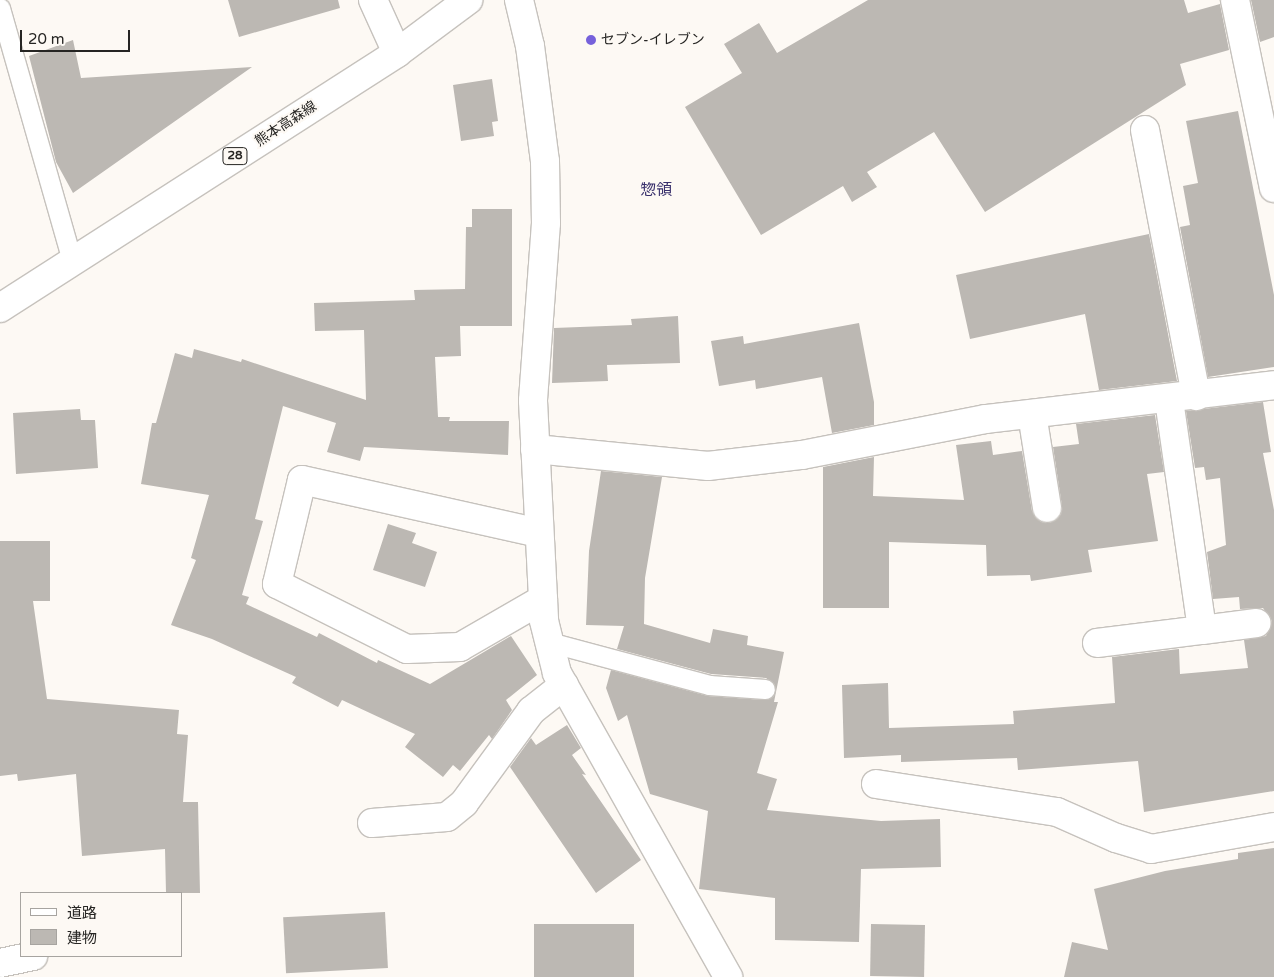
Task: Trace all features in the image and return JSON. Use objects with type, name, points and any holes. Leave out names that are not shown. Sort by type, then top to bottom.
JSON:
[{"type":"street","points":[[373,0],[397,52]]},
{"type":"street","name":"熊本高森線","points":[[0,308],[397,52],[468,0]]},
{"type":"street","points":[[519,0],[530,46],[544,161],[546,223],[533,401],[543,599],[549,642],[564,685],[728,977]]},
{"type":"street","points":[[1235,0],[1274,188]]},
{"type":"street","points":[[1145,130],[1196,396]]},
{"type":"street","points":[[535,449],[708,466],[802,455],[986,419],[1169,400],[1274,385]]},
{"type":"street","points":[[1169,400],[1202,630]]},
{"type":"street","points":[[1032,414],[1047,508]]},
{"type":"street","points":[[539,533],[302,480],[276,584],[408,649],[460,647],[543,599]]},
{"type":"street","points":[[1097,643],[1257,623]]},
{"type":"street","points":[[372,823],[447,817],[464,803],[531,711],[564,685]]},
{"type":"street","points":[[876,784],[1058,812],[1116,838],[1151,849],[1274,827]]},
{"type":"street","points":[[0,963],[28,957]]},
{"type":"lane","points":[[0,8],[72,261]]},
{"type":"lane","points":[[549,642],[709,685],[765,689]]},
{"type":"building","points":[[228,0],[338,0],[340,8],[239,37]]},
{"type":"building","points":[[868,0],[1184,0],[1188,13],[1220,4],[1229,50],[1180,64],[1186,85],[985,212],[934,132],[867,172],[877,187],[852,202],[843,186],[761,235],[685,107],[742,73],[724,44],[759,23],[777,53]]},
{"type":"building","points":[[1251,0],[1274,0],[1274,37],[1260,42]]},
{"type":"building","points":[[73,40],[81,78],[252,67],[73,193],[56,162],[29,56]]},
{"type":"building","points":[[492,79],[498,121],[492,122],[494,136],[461,141],[453,85]]},
{"type":"building","points":[[1238,111],[1274,295],[1274,367],[1208,377],[1180,227],[1190,225],[1183,186],[1198,183],[1186,121]]},
{"type":"building","points":[[472,209],[512,209],[512,326],[460,326],[461,356],[435,357],[438,417],[450,417],[449,421],[509,421],[508,455],[364,447],[360,461],[327,452],[336,423],[283,406],[255,519],[263,521],[242,595],[249,597],[246,604],[317,637],[319,633],[377,663],[378,660],[430,684],[511,636],[537,675],[506,700],[512,710],[492,739],[489,735],[460,771],[453,765],[443,777],[405,747],[415,734],[342,700],[338,707],[292,683],[296,677],[212,639],[171,625],[196,560],[191,558],[209,495],[141,484],[152,423],[156,423],[175,353],[192,358],[194,349],[241,362],[242,359],[366,400],[364,330],[315,331],[314,303],[415,300],[414,290],[465,289],[466,227],[472,227]]},
{"type":"building","points":[[1149,234],[1177,381],[1099,390],[1085,314],[970,339],[956,275]]},
{"type":"building","points":[[678,316],[680,363],[607,365],[608,381],[552,383],[554,328],[632,325],[631,319]]},
{"type":"building","points":[[859,323],[874,402],[874,425],[832,433],[822,377],[756,389],[755,380],[719,386],[711,341],[743,336],[744,344]]},
{"type":"building","points":[[1263,402],[1271,452],[1263,453],[1274,510],[1274,791],[1144,812],[1138,761],[1018,770],[1017,758],[901,762],[901,755],[844,758],[842,685],[888,683],[889,728],[1014,724],[1013,711],[1115,703],[1112,657],[1179,649],[1180,674],[1248,668],[1244,640],[1266,636],[1272,621],[1263,608],[1240,609],[1239,597],[1213,599],[1207,552],[1226,545],[1220,478],[1206,480],[1204,467],[1195,468],[1186,411]]},
{"type":"building","points":[[80,409],[81,420],[95,420],[98,468],[16,474],[13,413]]},
{"type":"building","points":[[1155,415],[1164,472],[1147,474],[1158,541],[1088,550],[1092,572],[1031,581],[1030,575],[987,576],[986,545],[889,542],[889,608],[823,608],[823,467],[874,457],[873,496],[964,500],[956,445],[991,441],[993,455],[1022,451],[1032,511],[1041,522],[1050,523],[1061,514],[1062,506],[1053,447],[1079,444],[1076,424]]},
{"type":"building","points":[[601,471],[662,477],[645,578],[644,624],[710,643],[713,629],[748,636],[747,645],[784,652],[774,702],[778,702],[757,773],[777,779],[767,810],[881,821],[940,819],[941,867],[861,869],[859,942],[775,940],[775,898],[699,889],[708,811],[650,794],[627,715],[618,721],[606,688],[611,670],[708,696],[765,700],[774,696],[775,685],[766,678],[711,674],[617,649],[624,626],[586,625],[589,551]]},
{"type":"building","points":[[388,524],[416,533],[412,543],[437,552],[425,587],[373,570]]},
{"type":"building","points":[[0,541],[50,541],[50,601],[33,601],[47,699],[179,710],[177,734],[188,735],[183,802],[198,802],[200,893],[166,892],[165,849],[82,856],[76,774],[18,781],[17,774],[0,776]]},
{"type":"building","points":[[567,725],[581,748],[572,755],[586,775],[582,774],[641,860],[596,893],[510,767],[531,738],[536,745]]},
{"type":"building","points":[[1274,848],[1274,977],[1064,977],[1072,942],[1108,950],[1094,889],[1165,871],[1238,859],[1238,853]]},
{"type":"building","points":[[385,912],[388,968],[286,973],[283,917]]},
{"type":"building","points":[[534,924],[634,924],[634,977],[534,977]]},
{"type":"building","points":[[871,924],[925,925],[924,977],[870,976]]},
{"type":"place","name":"セブン-イレブン","points":[[591,40]]},
{"type":"district","name":"惣領","points":[[656,190]]}]
